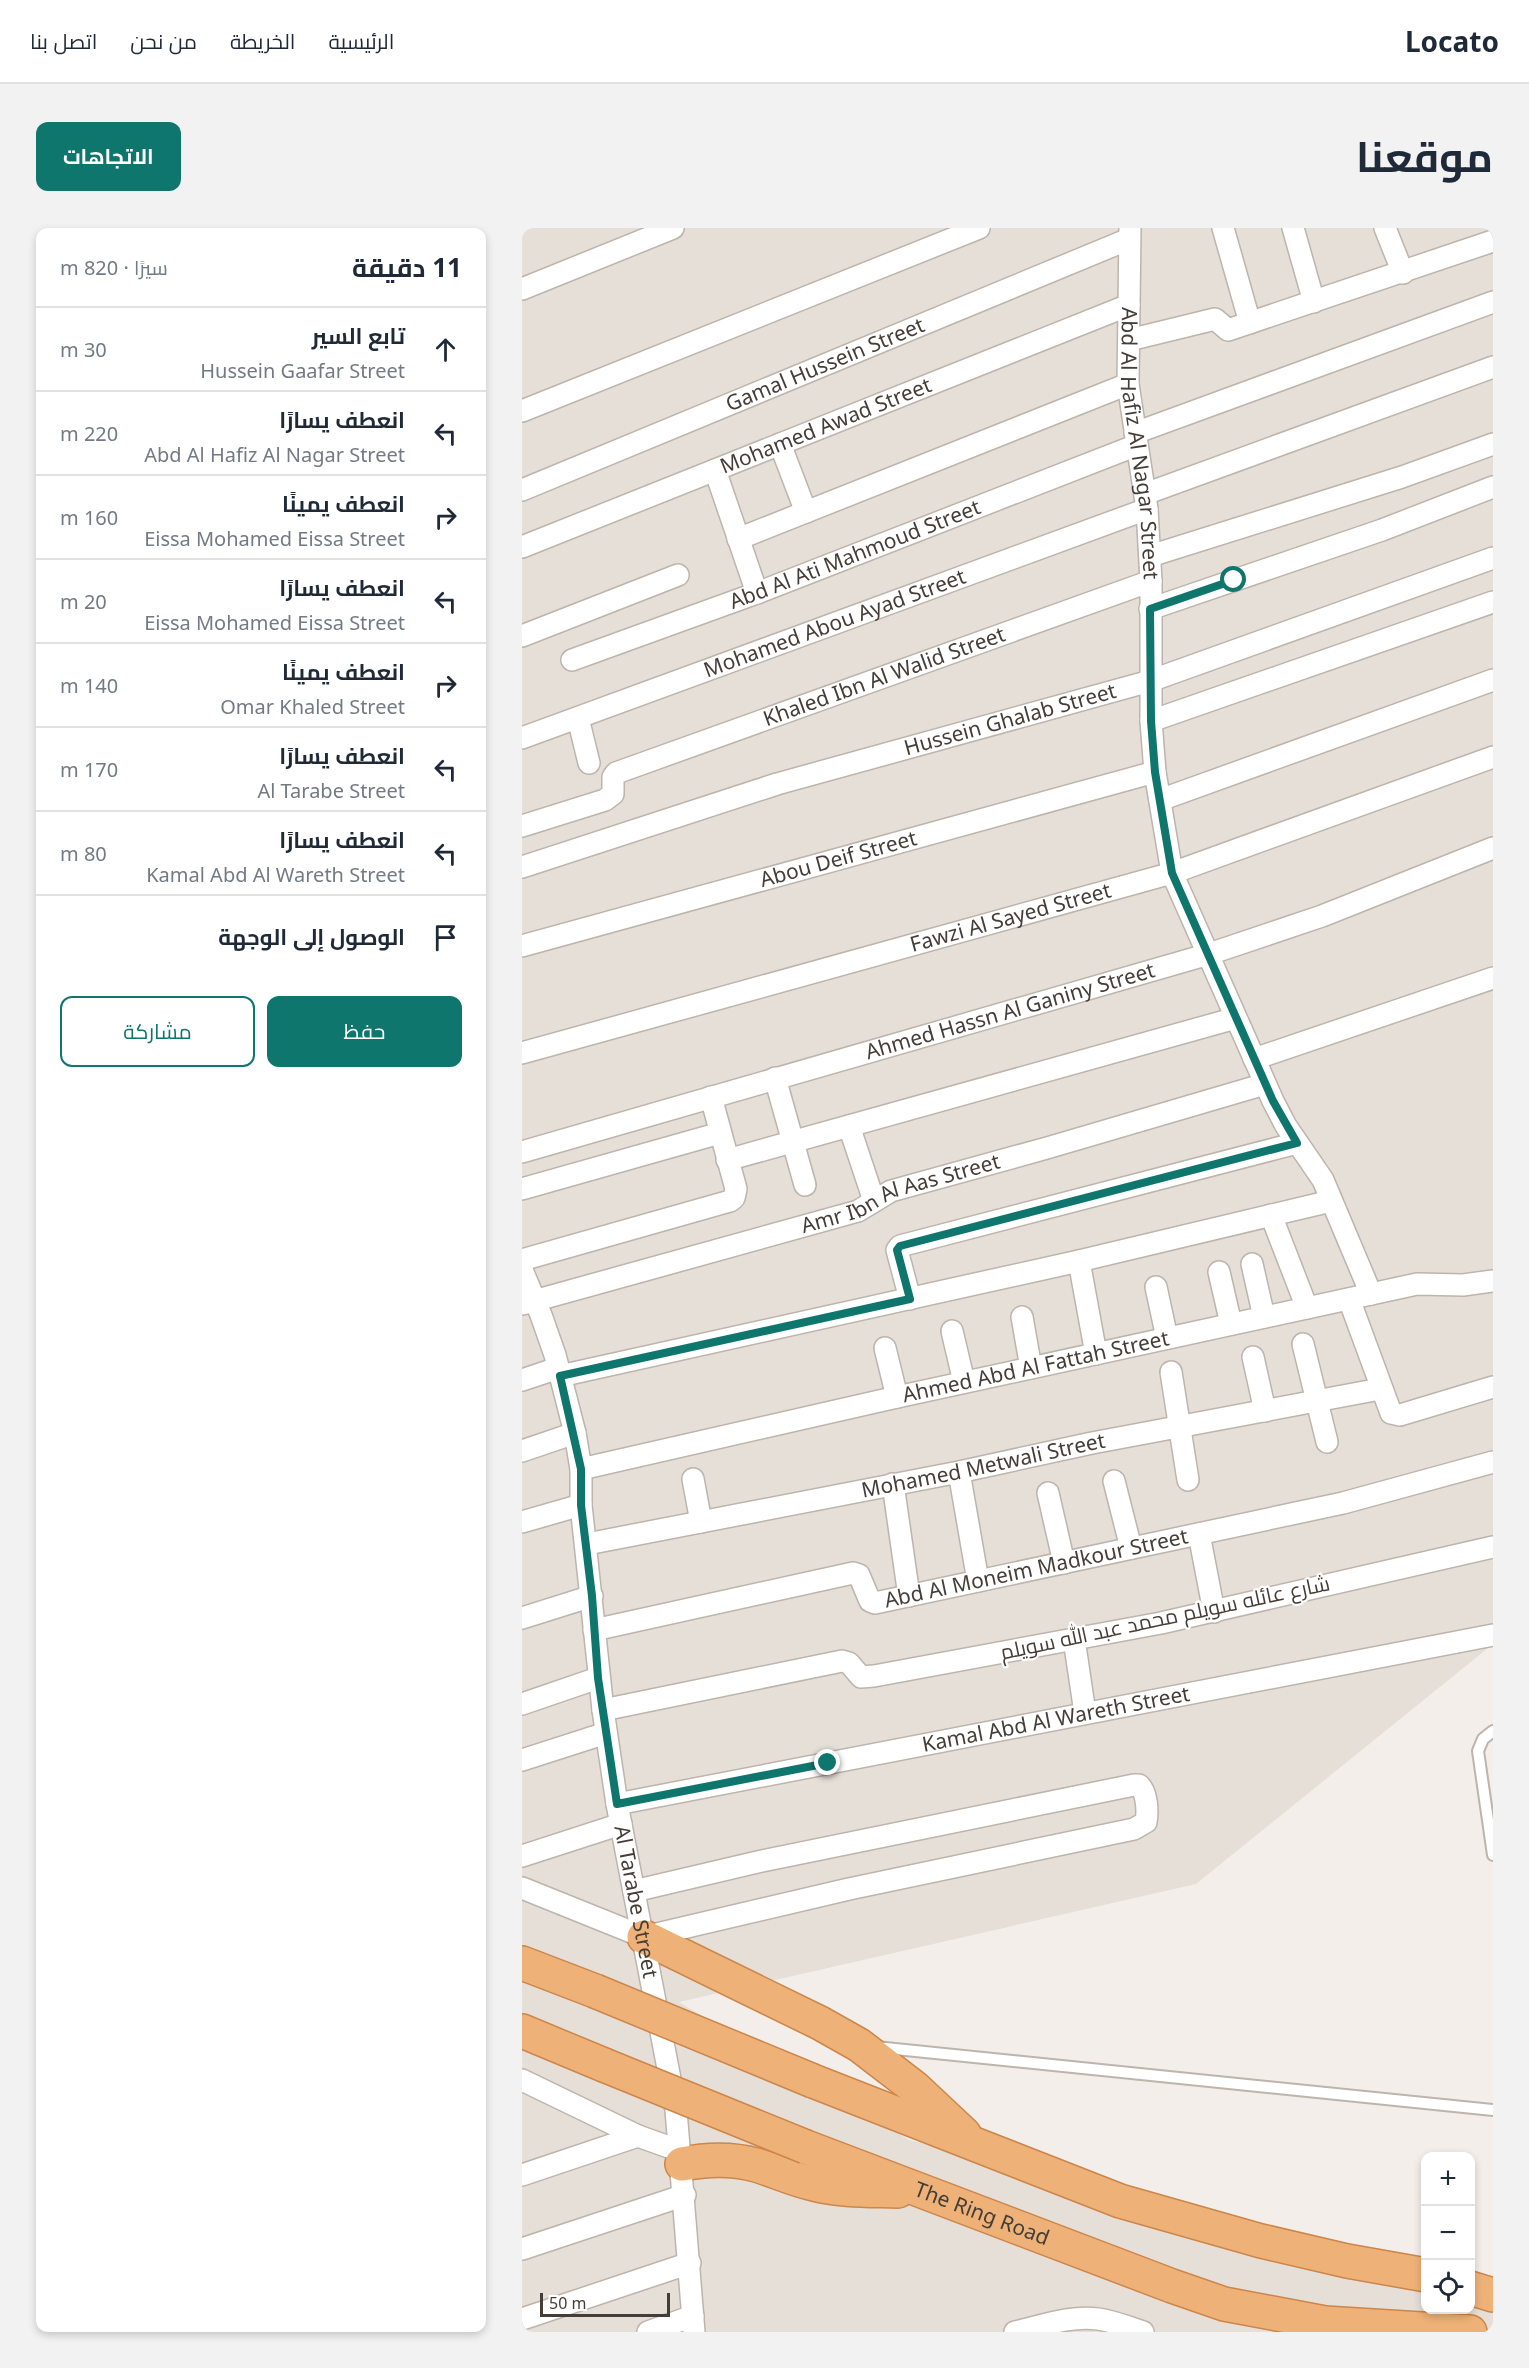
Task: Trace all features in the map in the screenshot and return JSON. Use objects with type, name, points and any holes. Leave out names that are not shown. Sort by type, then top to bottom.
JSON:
[{"type":"highway","points":[[644,1937],[820,2023],[859,2045],[915,2088],[974,2144]]},
{"type":"highway","points":[[522,1964],[1120,2201],[1186,2221],[1347,2261],[1421,2274]]},
{"type":"highway","name":"The Ring Road","points":[[522,2031],[806,2147],[1224,2304],[1325,2323],[1463,2332]]},
{"type":"highway","points":[[682,2170],[712,2159],[728,2160],[756,2165],[801,2181],[825,2186],[925,2192]]},
{"type":"highway","points":[[1475,2279],[1493,2281]]},
{"type":"highway","points":[[1475,2290],[1493,2295]]},
{"type":"street","points":[[522,289],[673,228]]},
{"type":"street","points":[[522,411],[979,228]]},
{"type":"street","points":[[1223,228],[1250,323]]},
{"type":"street","points":[[1293,228],[1314,302]]},
{"type":"street","points":[[1386,228],[1403,273]]},
{"type":"street","name":"Abd Al Hafiz Al Nagar Street","points":[[1129,234],[1128,384],[1146,502],[1150,556],[1150,681],[1155,772],[1172,873],[1265,1084],[1286,1126],[1323,1180],[1371,1294]]},
{"type":"street","name":"Gamal Hussein Street","points":[[522,490],[1129,234]]},
{"type":"street","points":[[1129,340],[1211,320],[1219,321],[1228,330],[1403,273],[1486,237]]},
{"type":"street","name":"Abd Al Ati Mahmoud Street","points":[[572,660],[757,593],[1136,439],[1493,302]]},
{"type":"street","name":"Mohamed Awad Street","points":[[522,547],[1129,305]]},
{"type":"street","name":"Mohamed Abou Ayad Street","points":[[522,738],[1146,502],[1493,367]]},
{"type":"street","points":[[738,539],[1128,384]]},
{"type":"street","points":[[780,444],[806,512]]},
{"type":"street","points":[[1150,556],[1402,477],[1493,444]]},
{"type":"street","points":[[715,470],[757,593]]},
{"type":"street","points":[[1150,609],[1382,530],[1493,487]]},
{"type":"street","name":"Hussein Ghalab Street","points":[[522,867],[777,784],[1150,681],[1493,558]]},
{"type":"street","points":[[522,636],[678,575]]},
{"type":"street","name":"Khaled Ibn Al Walid Street","points":[[522,826],[605,800],[613,794],[613,777],[616,773],[1151,581]]},
{"type":"street","points":[[1151,721],[1493,602]]},
{"type":"street","points":[[1160,800],[1493,680]]},
{"type":"street","points":[[578,718],[588,763]]},
{"type":"street","name":"Fawzi Al Sayed Street","points":[[522,1053],[1172,873],[1491,765]]},
{"type":"street","name":"Abou Deif Street","points":[[522,946],[1155,772]]},
{"type":"street","name":"Ahmed Hassn Al Ganiny Street","points":[[522,1152],[1209,954],[1322,916],[1493,848]]},
{"type":"street","points":[[1254,1059],[1493,978]]},
{"type":"street","points":[[727,1160],[1236,1018]]},
{"type":"street","points":[[775,1078],[805,1185]]},
{"type":"street","name":"Amr Ibn Al Aas Street","points":[[529,1302],[858,1211],[891,1191],[1265,1084]]},
{"type":"street","points":[[522,1260],[730,1201],[736,1193],[711,1097]]},
{"type":"street","points":[[849,1126],[874,1201]]},
{"type":"street","points":[[522,1189],[720,1133]]},
{"type":"street","points":[[910,1299],[897,1250],[900,1246],[1297,1143]]},
{"type":"street","points":[[522,1380],[910,1299],[1331,1200]]},
{"type":"street","points":[[1271,1215],[1306,1308]]},
{"type":"street","points":[[1079,1261],[1096,1354]]},
{"type":"street","points":[[1252,1264],[1264,1317]]},
{"type":"street","name":"Al Tarabe Street","points":[[522,1270],[529,1302],[559,1372],[581,1469],[581,1505],[592,1596],[598,1678],[619,1814],[676,2110],[694,2324]]},
{"type":"street","points":[[1219,1272],[1231,1324]]},
{"type":"street","name":"Ahmed Abd Al Fattah Street","points":[[581,1469],[964,1382],[1417,1284],[1463,1285],[1493,1281]]},
{"type":"street","points":[[1156,1287],[1167,1338]]},
{"type":"street","points":[[1349,1299],[1380,1389],[1388,1409],[1395,1415],[1493,1387]]},
{"type":"street","points":[[1022,1317],[1031,1368]]},
{"type":"street","points":[[952,1331],[964,1382]]},
{"type":"street","points":[[1303,1344],[1327,1443]]},
{"type":"street","points":[[885,1348],[897,1397]]},
{"type":"street","points":[[1253,1357],[1264,1411]]},
{"type":"street","points":[[1171,1372],[1188,1480]]},
{"type":"street","name":"Mohamed Metwali Street","points":[[586,1544],[1380,1389]]},
{"type":"street","points":[[522,1451],[574,1433]]},
{"type":"street","name":"Abd Al Moneim Madkour Street","points":[[594,1630],[853,1573],[859,1575],[872,1602],[909,1596],[1343,1503],[1493,1462]]},
{"type":"street","points":[[959,1472],[978,1581]]},
{"type":"street","points":[[693,1479],[701,1522]]},
{"type":"street","points":[[1114,1480],[1131,1548]]},
{"type":"street","points":[[893,1484],[909,1596]]},
{"type":"street","points":[[1048,1493],[1064,1563]]},
{"type":"street","points":[[522,1522],[581,1505]]},
{"type":"street","points":[[1199,1534],[1214,1612]]},
{"type":"street","name":"شارع عائله سويلم محمد عبد الله سويلم","points":[[603,1710],[842,1661],[849,1663],[863,1678],[1214,1612],[1493,1547]]},
{"type":"street","points":[[522,1618],[592,1596]]},
{"type":"street","name":"Kamal Abd Al Wareth Street","points":[[522,1856],[619,1814],[1085,1713],[1493,1635]]},
{"type":"street","points":[[1074,1639],[1085,1713]]},
{"type":"street","points":[[522,1704],[598,1678]]},
{"type":"street","points":[[522,1760],[606,1733]]},
{"type":"street","points":[[522,1888],[644,1937],[849,1889],[1142,1827],[1147,1816],[1143,1788],[1134,1785],[762,1861],[634,1891]]},
{"type":"street","points":[[522,2249],[682,2170],[638,2136],[528,2087]]},
{"type":"street","points":[[522,2175],[638,2136]]},
{"type":"street","points":[[522,2319],[690,2263]]},
{"type":"street","points":[[1016,2332],[1078,2318],[1106,2320],[1143,2332]]},
{"type":"street","points":[[648,2332],[694,2324]]},
{"type":"lane","points":[[1493,1731],[1483,1738],[1478,1751],[1493,1855]]},
{"type":"lane","points":[[859,2045],[1493,2110]]},
{"type":"shaded area","points":[[522,228],[1493,228],[1493,1644],[1196,1884],[679,2002],[909,2140],[1421,2269],[1421,2314],[1475,2314],[1475,2283],[1493,2287],[1493,2332],[522,2332]]},
{"type":"route","points":[[828,1763],[617,1804],[598,1678],[592,1596],[581,1505],[581,1469],[560,1376],[910,1299],[897,1247],[1297,1143],[1273,1101],[1172,873],[1155,772],[1151,721],[1150,609],[1234,580]]}]
